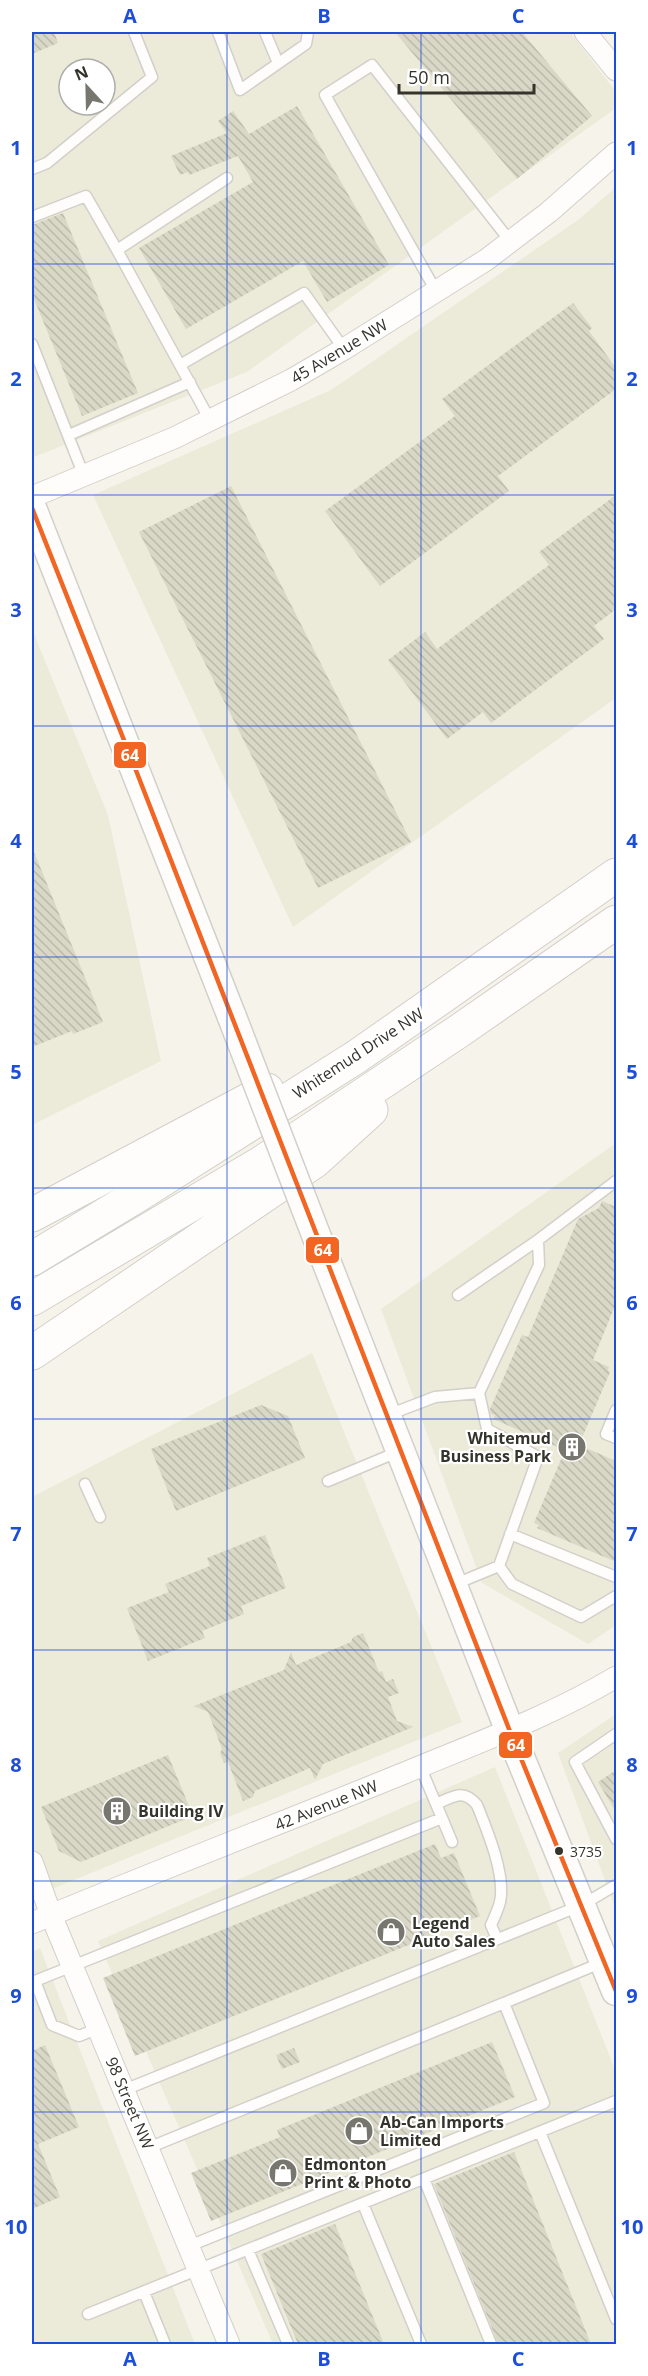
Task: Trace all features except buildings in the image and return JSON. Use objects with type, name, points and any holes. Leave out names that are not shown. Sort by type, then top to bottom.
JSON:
[{"type":"highway","name":"Whitemud Drive NW","points":[[32,1259],[138,1195],[356,1056],[616,875]]},
{"type":"highway","points":[[32,1299],[261,1163],[459,1031],[616,922]]},
{"type":"highway","points":[[32,1353],[315,1161],[459,1031]]},
{"type":"highway","points":[[32,1215],[224,1111],[281,1083],[356,1056]]},
{"type":"street","points":[[585,32],[616,70]]},
{"type":"street","name":"45 Avenue NW","points":[[32,497],[210,420],[291,380],[344,349],[486,260],[616,153]]},
{"type":"street","points":[[32,508],[509,1729],[616,1989]]},
{"type":"street","name":"42 Avenue NW","points":[[32,1923],[509,1729],[584,1695],[616,1677]]},
{"type":"street","name":"98 Street NW","points":[[32,1862],[51,1915],[229,2344]]},
{"type":"lane","points":[[32,169],[47,163],[152,77],[134,32]]},
{"type":"lane","points":[[218,32],[240,90],[306,44],[308,32]]},
{"type":"lane","points":[[266,32],[278,63]]},
{"type":"lane","points":[[436,291],[325,96],[372,65],[510,242]]},
{"type":"lane","points":[[117,250],[227,178]]},
{"type":"lane","points":[[32,217],[86,196],[210,420]]},
{"type":"lane","points":[[180,365],[304,293],[344,349]]},
{"type":"lane","points":[[32,344],[84,476]]},
{"type":"lane","points":[[69,435],[190,382]]},
{"type":"lane","points":[[458,1295],[538,1240],[616,1181]]},
{"type":"lane","points":[[453,1585],[498,1566],[538,1456],[487,1429],[479,1393],[539,1265],[538,1240]]},
{"type":"lane","points":[[387,1415],[435,1397],[479,1393]]},
{"type":"lane","points":[[616,1410],[606,1434],[616,1438]]},
{"type":"lane","points":[[328,1481],[401,1451]]},
{"type":"lane","points":[[86,1484],[100,1517]]},
{"type":"lane","points":[[510,1534],[616,1577]]},
{"type":"lane","points":[[498,1566],[512,1584],[581,1617],[616,1596]]},
{"type":"lane","points":[[616,1734],[575,1762],[616,1839]]},
{"type":"lane","points":[[420,1766],[452,1842]]},
{"type":"lane","points":[[436,1804],[460,1794],[471,1797],[477,1805],[498,1869],[501,1888],[500,1903],[491,1925],[497,1939]]},
{"type":"lane","points":[[99,2028],[79,2036],[52,2025],[34,1981],[442,1818]]},
{"type":"lane","points":[[124,2090],[582,1905],[616,1885]]},
{"type":"lane","points":[[148,2148],[605,1961]]},
{"type":"lane","points":[[189,2246],[544,2103],[504,2003]]},
{"type":"lane","points":[[88,2314],[616,2101]]},
{"type":"lane","points":[[540,2132],[616,2319]]},
{"type":"lane","points":[[424,2179],[491,2344]]},
{"type":"lane","points":[[363,2204],[421,2344]]},
{"type":"lane","points":[[248,2250],[288,2344]]},
{"type":"lane","points":[[144,2292],[165,2344]]},
{"type":"shaded area","points":[[32,32],[570,32],[616,92],[616,108],[247,372],[34,457],[32,450]]},
{"type":"shaded area","points":[[616,187],[616,698],[293,927],[93,495],[331,390],[578,220]]},
{"type":"shaded area","points":[[32,629],[108,815],[161,1061],[32,1125]]},
{"type":"shaded area","points":[[616,1143],[616,1625],[588,1644],[482,1583],[381,1309]]},
{"type":"shaded area","points":[[312,1353],[462,1722],[32,1897],[32,1497]]},
{"type":"shaded area","points":[[616,1714],[616,1910],[558,1753]]},
{"type":"shaded area","points":[[495,1767],[616,2072],[616,2344],[273,2344],[98,1941]]},
{"type":"shaded area","points":[[40,1948],[195,2344],[32,2344],[32,1952]]},
{"type":"transit line","name":"64","points":[[32,508],[509,1729],[616,1991]]},
{"type":"place","name":"Whitemud Business Park","points":[[572,1447]]},
{"type":"place","name":"Building IV","points":[[117,1811]]},
{"type":"place","name":"3735","points":[[559,1851]]},
{"type":"place","name":"Legend Auto Sales","points":[[391,1932]]},
{"type":"place","name":"Ab-Can Imports Limited","points":[[359,2131]]},
{"type":"place","name":"Edmonton Print & Photo","points":[[283,2173]]}]
